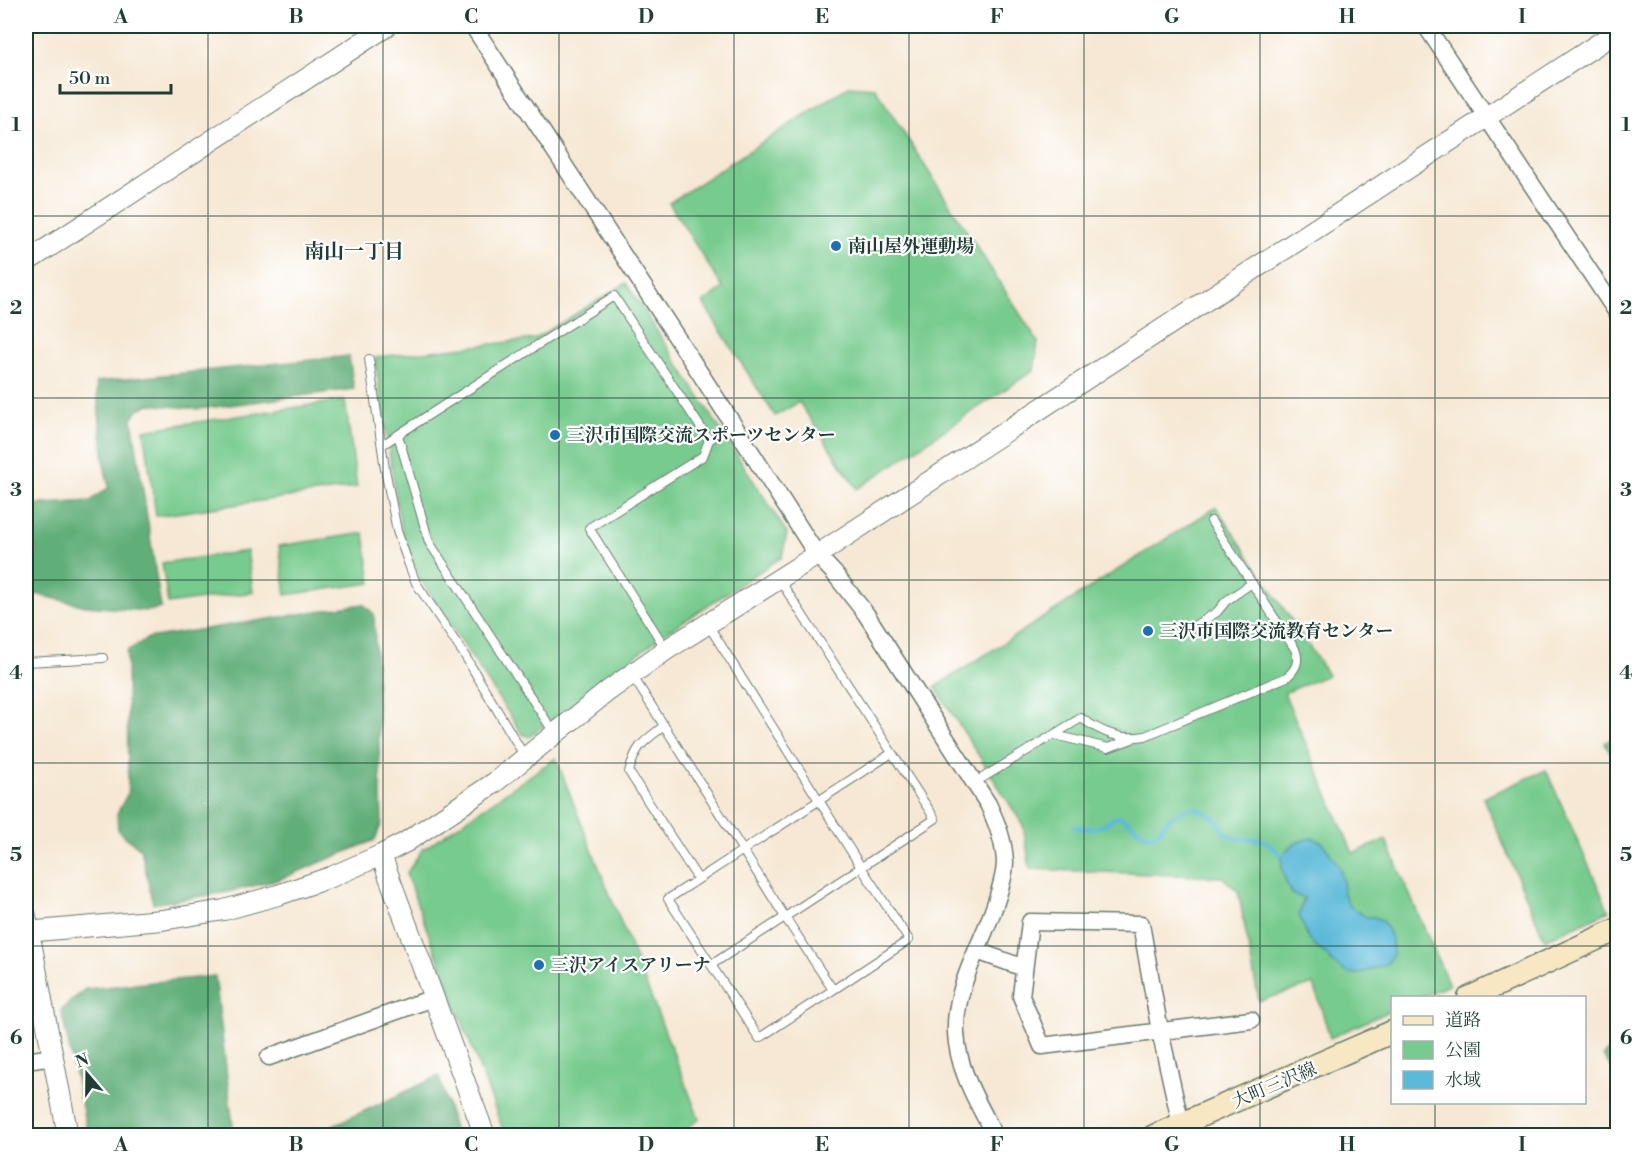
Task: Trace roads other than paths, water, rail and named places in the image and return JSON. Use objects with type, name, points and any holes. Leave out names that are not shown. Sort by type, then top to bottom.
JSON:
[{"type":"main road","points":[[1473,996],[1617,929]]},
{"type":"main road","name":"大町三沢線","points":[[1154,1136],[1391,1032]]},
{"type":"street","points":[[26,262],[387,26]]},
{"type":"street","points":[[473,26],[734,424],[817,555],[866,614],[988,804],[998,826],[1005,864],[1002,883],[992,914],[959,999],[956,1034],[964,1073],[995,1136]]},
{"type":"street","points":[[1426,26],[1617,314]]},
{"type":"street","points":[[68,1136],[26,927],[162,920],[224,910],[331,877],[406,842],[494,783],[608,691],[666,650],[817,555],[1617,31]]},
{"type":"street","points":[[381,855],[485,1136]]},
{"type":"street","points":[[1180,1125],[1160,1031],[1141,924],[1030,922],[1020,996],[1042,1046],[1160,1031],[1251,1020]]},
{"type":"street","points":[[977,951],[1024,968]]},
{"type":"street","points":[[269,1057],[433,998]]},
{"type":"street","points":[[26,1061],[53,1057]]},
{"type":"lane","points":[[382,445],[614,296],[709,440]]},
{"type":"lane","points":[[369,359],[397,531],[416,583],[465,656],[525,757]]},
{"type":"lane","points":[[666,650],[589,528],[703,456],[709,440],[734,424]]},
{"type":"lane","points":[[398,435],[429,542],[555,734]]},
{"type":"lane","points":[[1055,735],[1108,748],[1151,734],[1287,677],[1295,670],[1298,655],[1295,649],[1211,521]]},
{"type":"lane","points":[[711,965],[934,819],[779,579]]},
{"type":"lane","points":[[1194,626],[1217,612],[1226,601],[1252,583]]},
{"type":"lane","points":[[707,623],[819,800],[861,867],[909,940],[759,1038],[668,899],[819,800],[892,753]]},
{"type":"lane","points":[[26,662],[103,658]]},
{"type":"lane","points":[[631,675],[833,990]]},
{"type":"lane","points":[[974,783],[1082,718],[1114,736],[1135,738]]},
{"type":"lane","points":[[664,726],[640,745],[633,757],[629,772],[698,879]]},
{"type":"water","points":[[1312,838],[1322,842],[1339,866],[1344,894],[1350,906],[1366,917],[1374,917],[1383,921],[1392,940],[1393,954],[1387,964],[1358,974],[1347,973],[1315,947],[1308,937],[1299,915],[1304,898],[1292,894],[1283,874],[1282,865],[1286,851],[1300,841]]},
{"type":"waterway","points":[[1074,827],[1095,828],[1119,817],[1142,833],[1150,835],[1158,832],[1176,814],[1187,809],[1195,809],[1213,817],[1232,837],[1264,841],[1282,855]]},
{"type":"place","name":"南山屋外運動場","points":[[836,246]]},
{"type":"place","name":"三沢市国際交流スポーツセンター","points":[[555,435]]},
{"type":"place","name":"三沢市国際交流教育センター","points":[[1148,631]]},
{"type":"place","name":"三沢アイスアリーナ","points":[[539,965]]},
{"type":"district","name":"南山一丁目","points":[[354,251]]}]
